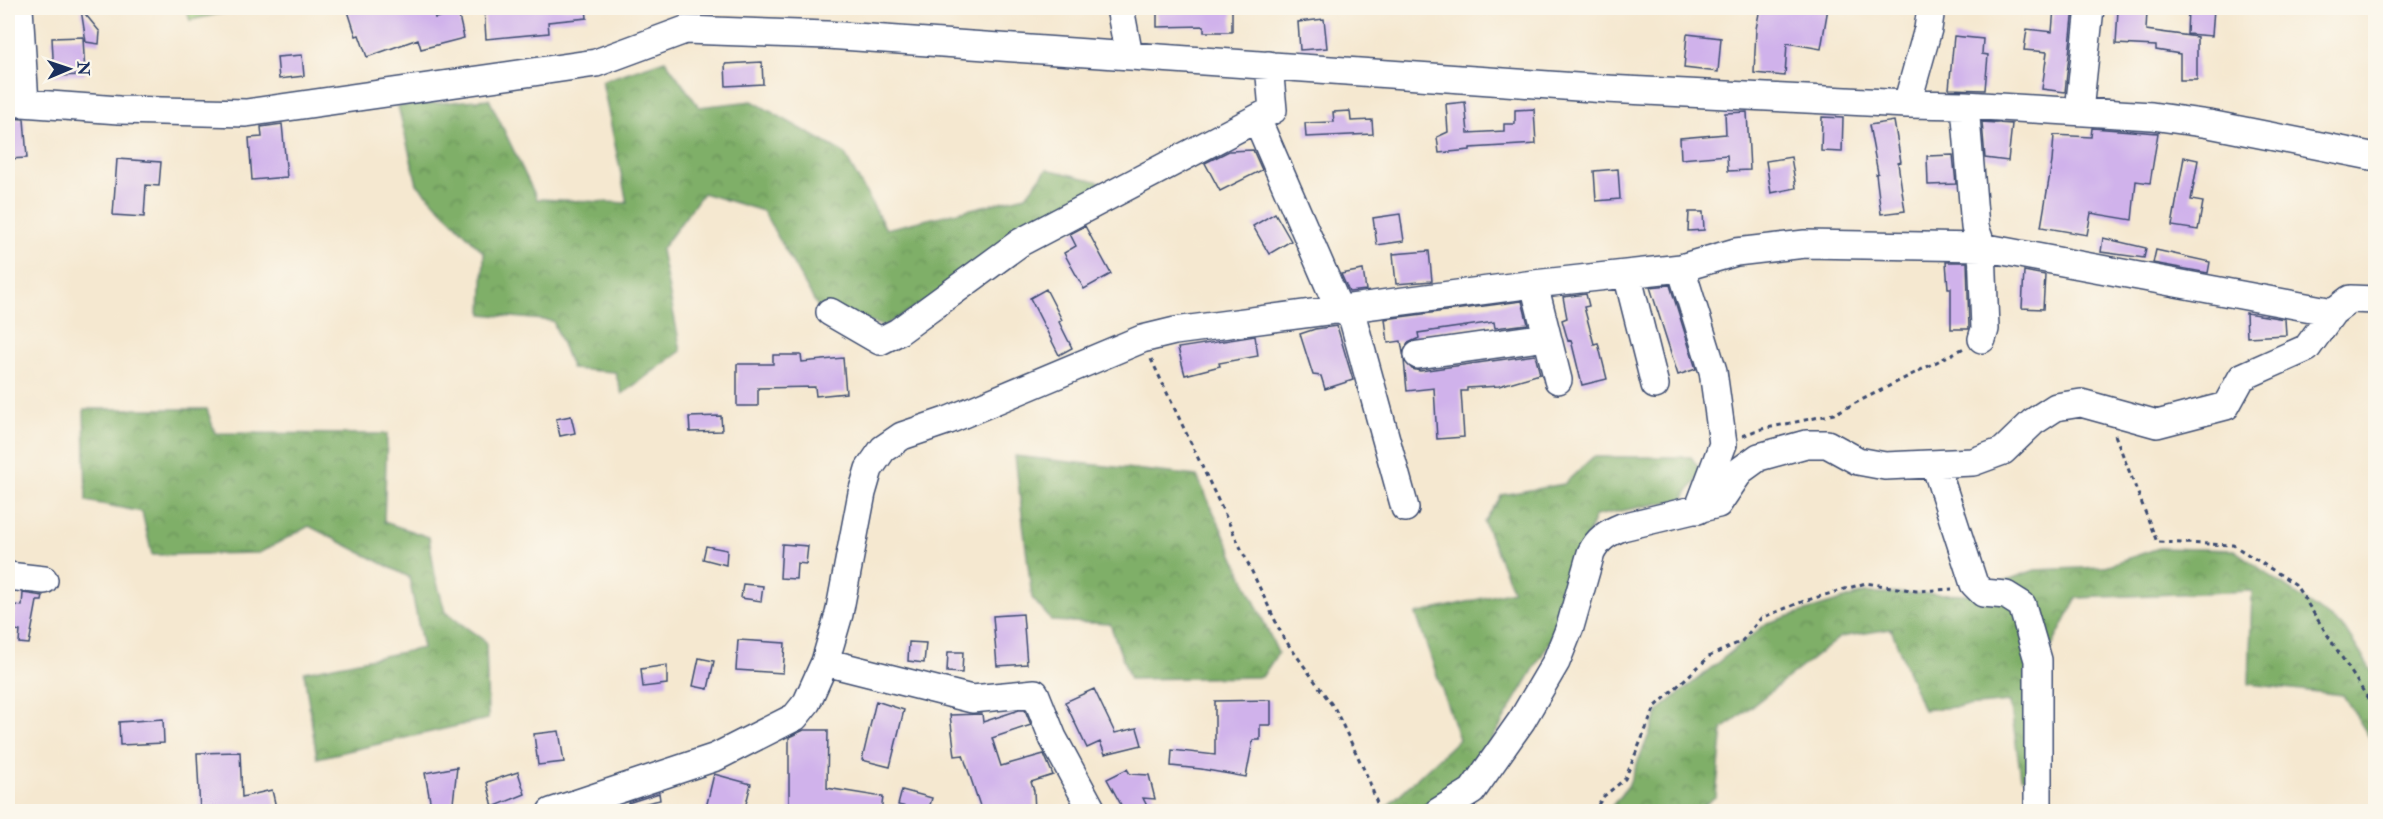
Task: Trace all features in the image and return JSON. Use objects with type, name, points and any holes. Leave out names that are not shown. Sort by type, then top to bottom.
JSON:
[{"type":"street","points":[[19,8],[16,103],[118,111],[246,113],[596,63],[685,30],[827,35],[1606,89],[2152,116],[2209,124],[2376,157]]},
{"type":"street","points":[[1120,8],[1129,56]]},
{"type":"street","points":[[1907,104],[1928,29],[1931,8]]},
{"type":"street","points":[[2079,111],[2090,8]]},
{"type":"street","points":[[830,312],[880,341],[898,332],[1021,242],[1274,110],[1269,65]]},
{"type":"street","points":[[1965,105],[1976,227],[1982,247],[1985,329],[1982,339]]},
{"type":"street","points":[[1257,119],[1339,309],[1352,316],[1405,508]]},
{"type":"street","points":[[551,812],[716,757],[795,717],[807,702],[825,662],[839,614],[862,493],[870,469],[883,449],[902,436],[949,420],[1142,339],[1175,330],[1534,284],[1681,268],[1736,252],[1805,244],[1982,247],[2333,312]]},
{"type":"street","points":[[1681,268],[1713,371],[1723,444],[1698,510]]},
{"type":"street","points":[[1627,274],[1655,385]]},
{"type":"street","points":[[1534,284],[1558,380]]},
{"type":"street","points":[[1437,812],[1472,791],[1533,700],[1556,662],[1596,543],[1606,533],[1718,504],[1741,470],[1759,457],[1806,444],[1827,444],[1858,461],[1885,466],[1973,462],[2003,451],[2034,422],[2056,407],[2081,403],[2157,424],[2226,406],[2242,377],[2307,348],[2333,312],[2350,299],[2376,300]]},
{"type":"street","points":[[1418,355],[1548,337]]},
{"type":"street","points":[[1935,464],[1974,584],[1983,592],[2006,595],[2022,605],[2038,660],[2038,812]]},
{"type":"street","points":[[8,576],[44,580]]},
{"type":"street","points":[[825,662],[972,699],[1035,693],[1053,738],[1093,812]]},
{"type":"path","points":[[1142,339],[1283,637],[1335,709],[1369,780],[1380,812]]},
{"type":"path","points":[[1738,445],[1743,436],[1757,430],[1834,414],[1982,339]]},
{"type":"path","points":[[2106,410],[2157,542],[2233,544],[2295,584],[2376,711]]},
{"type":"path","points":[[1593,812],[1604,796],[1625,779],[1655,707],[1710,656],[1742,641],[1761,618],[1804,601],[1866,583],[1916,591],[1950,590],[1974,584]]},
{"type":"green space","points":[[186,8],[244,8],[190,20]]},
{"type":"green space","points":[[665,60],[699,107],[752,101],[844,153],[886,229],[1026,196],[1047,169],[1117,186],[884,326],[819,309],[763,211],[703,193],[661,250],[681,351],[622,394],[615,372],[572,369],[553,321],[482,314],[484,253],[417,184],[398,106],[489,99],[537,199],[627,203],[602,81]]},
{"type":"green space","points":[[84,409],[207,409],[215,433],[387,434],[384,522],[429,537],[435,575],[445,612],[486,642],[488,719],[317,758],[304,672],[423,648],[409,577],[309,526],[259,553],[152,555],[142,512],[86,501]]},
{"type":"green space","points":[[1015,456],[1197,476],[1278,653],[1262,677],[1130,679],[1110,624],[1052,621],[1032,598]]},
{"type":"green space","points":[[1593,457],[1691,457],[1702,472],[1683,499],[1595,516],[1552,638],[1462,790],[1429,811],[1381,812],[1459,739],[1416,614],[1513,591],[1484,522],[1502,495],[1564,484]]},
{"type":"green space","points":[[2159,548],[2234,550],[2344,628],[2375,676],[2375,746],[2343,695],[2249,684],[2252,591],[2077,598],[2045,660],[2046,787],[2021,777],[2010,702],[1923,710],[1891,629],[1840,637],[1723,729],[1716,796],[1697,811],[1607,812],[1628,786],[1659,710],[1767,623],[1864,593],[1968,594],[2035,570],[2103,567]]},
{"type":"building","points":[[347,8],[432,8],[435,18],[458,12],[464,38],[421,49],[418,39],[367,57],[359,35],[356,36]]},
{"type":"building","points":[[484,8],[586,8],[587,18],[548,22],[549,33],[486,39]]},
{"type":"building","points":[[1157,8],[1232,8],[1232,32],[1204,32],[1204,26],[1157,27]]},
{"type":"building","points":[[1760,8],[1828,8],[1821,49],[1787,43],[1785,76],[1754,73],[1756,29]]},
{"type":"building","points":[[2054,8],[2074,8],[2065,92],[2042,89],[2047,52],[2024,50],[2027,29],[2052,32]]},
{"type":"building","points":[[2188,8],[2214,8],[2212,36],[2187,34]]},
{"type":"building","points":[[81,9],[100,32],[99,44],[86,42]]},
{"type":"building","points":[[2118,10],[2147,11],[2146,30],[2197,37],[2197,80],[2180,80],[2180,54],[2156,50],[2156,46],[2116,44]]},
{"type":"building","points":[[1324,19],[1327,48],[1300,50],[1298,22]]},
{"type":"building","points":[[1687,34],[1721,38],[1718,72],[1684,68]]},
{"type":"building","points":[[1954,36],[1983,39],[1982,54],[1988,55],[1985,90],[1949,89]]},
{"type":"building","points":[[83,37],[85,75],[54,76],[52,38]]},
{"type":"building","points":[[302,55],[304,76],[279,79],[277,57]]},
{"type":"building","points":[[762,62],[763,84],[726,86],[725,64]]},
{"type":"building","points":[[1465,102],[1468,133],[1504,131],[1504,124],[1515,124],[1515,110],[1534,109],[1536,144],[1470,148],[1470,150],[1439,153],[1437,137],[1448,132],[1446,104]]},
{"type":"building","points":[[1350,111],[1351,121],[1372,120],[1373,134],[1306,137],[1305,123],[1334,122],[1333,112]]},
{"type":"building","points":[[1747,112],[1750,170],[1728,171],[1727,155],[1681,159],[1680,138],[1726,134],[1725,113]]},
{"type":"building","points":[[1822,117],[1843,118],[1842,152],[1821,151]]},
{"type":"building","points":[[8,118],[24,119],[27,158],[8,159]]},
{"type":"building","points":[[1894,121],[1901,162],[1898,163],[1905,211],[1881,214],[1876,174],[1878,173],[1869,125]]},
{"type":"building","points":[[1982,122],[2012,124],[2008,161],[1985,158]]},
{"type":"building","points":[[282,124],[287,177],[252,180],[249,138],[262,137],[261,127]]},
{"type":"building","points":[[2092,128],[2158,133],[2150,183],[2136,181],[2132,220],[2091,213],[2087,235],[2041,227],[2054,135],[2091,137]]},
{"type":"building","points":[[1253,150],[1262,170],[1220,191],[1205,163],[1229,151]]},
{"type":"building","points":[[1953,155],[1956,184],[1928,185],[1927,156]]},
{"type":"building","points":[[1791,157],[1796,188],[1771,193],[1766,161]]},
{"type":"building","points":[[2184,157],[2198,160],[2191,200],[2203,202],[2198,230],[2172,226]]},
{"type":"building","points":[[117,159],[161,162],[159,186],[146,185],[144,217],[113,215]]},
{"type":"building","points":[[1618,169],[1620,199],[1596,201],[1594,171]]},
{"type":"building","points":[[1689,212],[1703,212],[1704,230],[1688,231]]},
{"type":"building","points":[[1275,213],[1291,241],[1269,254],[1253,226]]},
{"type":"building","points":[[1400,214],[1404,241],[1377,245],[1373,218]]},
{"type":"building","points":[[1085,226],[1111,274],[1084,289],[1064,253],[1076,246],[1070,234]]},
{"type":"building","points":[[2103,238],[2146,248],[2144,258],[2101,252]]},
{"type":"building","points":[[2156,250],[2210,262],[2208,273],[2153,263]]},
{"type":"building","points":[[1429,251],[1432,281],[1396,284],[1393,254]]},
{"type":"building","points":[[1946,262],[1967,262],[1969,329],[1951,329],[1951,288],[1948,288]]},
{"type":"building","points":[[1363,270],[1366,290],[1349,292],[1341,274]]},
{"type":"building","points":[[2024,271],[2045,275],[2043,309],[2022,308]]},
{"type":"building","points":[[1670,285],[1696,369],[1678,375],[1650,287]]},
{"type":"building","points":[[1046,289],[1062,320],[1059,322],[1072,348],[1059,355],[1030,298]]},
{"type":"building","points":[[1586,294],[1589,306],[1584,307],[1594,344],[1598,343],[1607,379],[1582,385],[1571,340],[1568,341],[1562,320],[1567,318],[1563,297]]},
{"type":"building","points":[[1522,301],[1528,324],[1495,328],[1494,322],[1418,333],[1419,338],[1408,343],[1403,353],[1401,341],[1388,343],[1385,319]]},
{"type":"building","points":[[2246,313],[2285,319],[2286,335],[2247,337]]},
{"type":"building","points":[[1337,326],[1353,380],[1325,389],[1321,376],[1313,375],[1300,334]]},
{"type":"building","points":[[1255,336],[1258,356],[1219,363],[1220,366],[1185,375],[1178,348]]},
{"type":"building","points":[[773,355],[801,355],[802,362],[843,358],[846,393],[816,396],[815,387],[758,388],[758,406],[737,406],[737,364],[773,364]]},
{"type":"building","points":[[1535,355],[1540,374],[1499,386],[1467,388],[1467,391],[1461,391],[1464,437],[1437,439],[1434,388],[1407,391],[1404,360],[1412,369],[1420,371]]},
{"type":"building","points":[[571,416],[575,433],[560,436],[556,419]]},
{"type":"building","points":[[721,416],[722,431],[690,432],[689,417]]},
{"type":"building","points":[[782,544],[808,546],[806,564],[797,563],[796,579],[780,578]]},
{"type":"building","points":[[706,546],[727,550],[726,565],[703,559]]},
{"type":"building","points":[[743,584],[763,586],[761,601],[741,598]]},
{"type":"building","points":[[23,593],[43,596],[42,601],[37,601],[29,644],[19,643],[20,631],[11,629],[16,605],[22,606]]},
{"type":"building","points":[[1023,614],[1027,664],[997,666],[993,616]]},
{"type":"building","points":[[738,640],[785,643],[783,673],[736,670]]},
{"type":"building","points":[[909,642],[926,643],[924,663],[908,661]]},
{"type":"building","points":[[948,652],[963,652],[962,673],[947,672]]},
{"type":"building","points":[[699,658],[714,661],[708,689],[693,686]]},
{"type":"building","points":[[667,665],[667,684],[643,687],[641,669]]},
{"type":"building","points":[[1094,689],[1115,733],[1137,728],[1142,745],[1105,754],[1100,742],[1087,748],[1065,702]]},
{"type":"building","points":[[1271,700],[1271,725],[1260,725],[1260,740],[1253,740],[1246,777],[1171,766],[1172,750],[1215,755],[1215,701]]},
{"type":"building","points":[[876,701],[904,710],[890,767],[862,760]]},
{"type":"building","points":[[1025,710],[1031,725],[992,738],[1001,766],[1044,754],[1053,775],[1031,782],[1035,812],[982,812],[963,755],[955,756],[950,715],[982,714],[983,722]]},
{"type":"building","points":[[163,719],[164,743],[120,745],[119,722]]},
{"type":"building","points":[[804,730],[828,730],[827,788],[883,797],[881,812],[855,812],[827,807],[827,812],[789,812],[789,737]]},
{"type":"building","points":[[559,731],[564,762],[538,765],[534,734]]},
{"type":"building","points":[[240,752],[242,797],[272,790],[277,812],[200,812],[197,753]]},
{"type":"building","points":[[457,767],[452,812],[432,812],[425,773]]},
{"type":"building","points":[[1127,769],[1130,774],[1149,775],[1155,799],[1143,798],[1150,812],[1125,812],[1107,779]]},
{"type":"building","points":[[518,772],[525,794],[493,807],[487,782]]},
{"type":"building","points":[[714,774],[751,784],[744,812],[705,812]]},
{"type":"building","points":[[902,790],[932,798],[928,812],[898,805]]},
{"type":"building","points":[[659,793],[660,800],[629,807],[628,803]]}]
